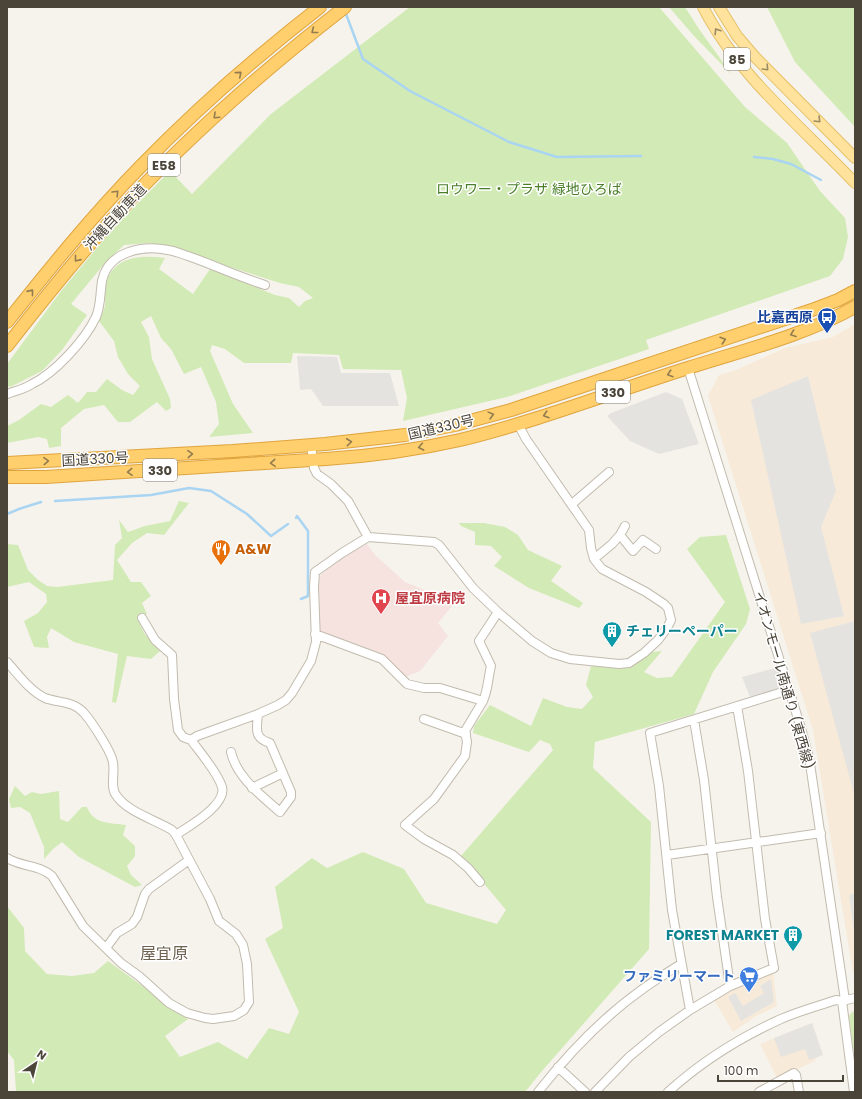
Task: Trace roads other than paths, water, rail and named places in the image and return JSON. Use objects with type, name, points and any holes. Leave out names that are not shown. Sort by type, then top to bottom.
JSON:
[{"type":"highway","name":"沖縄自動車道","points":[[7,322],[75,239],[141,165],[218,92],[320,7]]},
{"type":"highway","name":"沖縄自動車道","points":[[7,346],[81,254],[152,177],[228,104],[300,42],[345,7]]},
{"type":"highway","name":"国道330号","points":[[7,463],[311,446],[405,435],[455,425],[511,410],[812,310],[838,300],[855,291]]},
{"type":"highway","name":"国道330号","points":[[7,477],[46,477],[366,456],[460,440],[518,424],[776,340],[855,308]]},
{"type":"main road","name":"85","points":[[703,7],[721,36],[745,69],[855,183]]},
{"type":"main road","name":"85","points":[[719,7],[737,36],[755,57],[855,158]]},
{"type":"street","points":[[7,394],[32,385],[56,368],[70,354],[96,318],[99,308],[102,281],[106,270],[114,259],[128,252],[145,249],[169,250],[212,264],[265,285]]},
{"type":"street","name":"イオンモール南通り (東西線)","points":[[688,368],[809,757],[821,833],[854,1092]]},
{"type":"street","points":[[192,740],[197,736],[258,714],[282,702],[292,693],[311,662],[316,642],[314,587],[315,572],[368,537],[434,542],[439,545],[473,588],[532,641],[551,653],[570,659],[619,664],[629,663],[644,653],[658,640],[671,620],[670,613],[664,604],[646,592],[602,569],[594,559],[589,530],[526,439],[518,424]]},
{"type":"street","points":[[311,446],[312,460],[317,474],[331,484],[348,501],[368,537]]},
{"type":"street","points":[[572,504],[609,472]]},
{"type":"street","points":[[594,559],[612,544],[620,535],[625,526]]},
{"type":"street","points":[[620,535],[633,551],[643,540],[656,549]]},
{"type":"street","points":[[480,882],[468,868],[453,855],[424,839],[405,825],[434,799],[465,756],[467,742],[465,731],[487,693],[491,666],[479,641],[498,612]]},
{"type":"street","points":[[142,618],[155,640],[172,655],[174,699],[178,730],[183,736],[192,740],[215,773],[222,786],[223,795],[219,802],[212,809],[176,835]]},
{"type":"street","points":[[315,634],[382,659],[407,684],[424,688],[440,688],[483,701]]},
{"type":"street","points":[[7,662],[29,686],[44,698],[76,705],[83,712],[95,728],[113,760],[114,774],[112,789],[116,796],[134,810],[172,830],[176,835],[210,899],[219,921],[236,934],[243,945],[247,964],[248,1002],[244,1010],[234,1016],[213,1019],[187,1013],[169,1002],[139,976],[121,963],[83,926],[52,876],[45,870],[13,862],[7,858]]},
{"type":"street","points":[[690,1010],[672,910],[659,786],[650,733],[789,690]]},
{"type":"street","points":[[595,1092],[629,1057],[659,1032],[690,1010],[730,986],[774,968],[765,919],[748,771],[737,706]]},
{"type":"street","points":[[231,752],[236,765],[252,788],[280,812],[291,797],[291,792],[270,743],[259,738],[257,733],[258,714]]},
{"type":"street","points":[[424,719],[466,734]]},
{"type":"street","points":[[694,720],[704,780],[717,897],[730,986]]},
{"type":"street","points":[[252,788],[283,773]]},
{"type":"street","points":[[667,855],[821,833]]},
{"type":"street","points":[[106,948],[117,934],[132,924],[137,917],[145,894],[149,888],[189,860]]},
{"type":"street","points":[[538,1092],[558,1067],[586,1037],[640,991],[681,964]]},
{"type":"street","points":[[668,1092],[696,1069],[740,1041],[782,1018],[836,1000],[843,1001],[855,998]]},
{"type":"street","points":[[558,1067],[585,1092]]},
{"type":"street","points":[[759,1092],[794,1073],[796,1075],[799,1092]]},
{"type":"waterway","points":[[346,14],[363,59],[410,91],[509,142],[557,157],[641,156]]},
{"type":"waterway","points":[[754,157],[773,159],[791,164],[821,180]]},
{"type":"waterway","points":[[55,501],[151,495],[189,488],[211,491],[247,514],[271,536],[288,524]]},
{"type":"waterway","points":[[7,514],[41,502]]},
{"type":"waterway","points":[[296,518],[297,516],[308,531],[308,596],[301,599]]},
{"type":"place","name":"比嘉西原","points":[[827,334]]},
{"type":"place","name":"A&W","points":[[221,566]]},
{"type":"place","name":"屋宜原病院","points":[[381,615]]},
{"type":"place","name":"チェリーペーパー","points":[[612,648]]},
{"type":"place","name":"FOREST MARKET","points":[[793,952]]},
{"type":"place","name":"ファミリーマート","points":[[749,993]]},
{"type":"district","name":"屋宜原","points":[[164,953]]},
{"type":"park label","name":"ロウワー・プラザ 緑地ひろば","points":[[529,189]]}]
